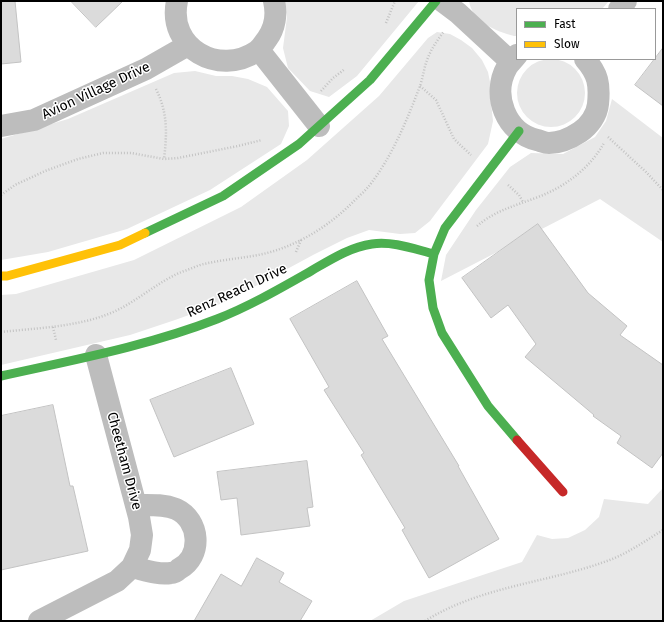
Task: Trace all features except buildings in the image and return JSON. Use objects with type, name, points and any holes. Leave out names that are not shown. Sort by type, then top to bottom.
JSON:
[{"type":"street","points":[[177,1],[175,11],[178,29],[188,45],[204,57],[223,62],[242,59],[259,50],[272,32],[276,11],[274,1]]},
{"type":"street","points":[[1,276],[7,276],[120,246],[223,196],[299,144],[370,80],[436,1]]},
{"type":"street","points":[[450,7],[514,59],[507,66],[500,86],[501,106],[512,125],[528,138],[548,143],[569,139],[586,128],[597,110],[600,89],[594,69],[586,60]]},
{"type":"street","name":"Avion Village Drive","points":[[1,126],[34,120],[146,69],[188,45]]},
{"type":"street","points":[[259,50],[319,126]]},
{"type":"street","points":[[519,131],[445,228],[434,254],[429,280],[433,308],[442,333],[488,406],[563,492]]},
{"type":"street","name":"Renz Reach Drive","points":[[1,376],[96,355],[158,339],[218,318],[265,296],[346,251],[364,245],[379,243],[401,245],[434,254]]},
{"type":"street","name":"Cheetham Drive","points":[[96,355],[136,505],[142,535],[140,550],[132,567]]},
{"type":"street","points":[[39,621],[117,581],[132,567],[155,574],[172,573],[184,566],[191,558],[196,547],[196,534],[189,519],[177,510],[162,505],[136,505]]},
{"type":"path","points":[[385,25],[395,1]]},
{"type":"path","points":[[1,332],[53,327],[110,313],[135,300],[168,278],[181,272],[203,264],[268,252],[301,240],[318,231],[363,192],[381,169],[395,143],[420,86],[426,61],[450,7]]},
{"type":"path","points":[[304,108],[333,78],[348,67]]},
{"type":"path","points":[[146,69],[164,109],[166,138],[164,159]]},
{"type":"path","points":[[420,86],[432,95],[439,104],[454,139],[465,150],[513,189],[523,202]]},
{"type":"path","points":[[475,228],[501,210],[554,191],[570,181],[593,159],[608,137],[610,130]]},
{"type":"path","points":[[1,195],[15,185],[45,171],[78,159],[102,153],[131,153],[164,159],[178,158],[238,146],[262,140],[267,136]]},
{"type":"path","points":[[608,137],[663,190]]},
{"type":"path","points":[[425,621],[453,607],[498,590],[608,560],[629,550],[663,530]]},
{"type":"shaded area","points":[[284,1],[419,1],[357,76],[329,97],[310,91],[288,68],[283,48],[287,17]]},
{"type":"shaded area","points":[[469,1],[609,1],[603,8],[516,8],[516,36],[500,31],[486,24],[475,15]]},
{"type":"shaded area","points":[[437,32],[450,34],[461,40],[472,48],[482,60],[488,72],[491,87],[493,121],[488,144],[430,221],[415,233],[400,234],[369,230],[347,238],[220,304],[130,335],[1,365],[1,295],[16,294],[134,260],[241,207],[307,160],[379,96],[428,38]]},
{"type":"shaded area","points":[[541,60],[561,60],[570,64],[580,74],[585,86],[585,100],[580,112],[570,122],[558,127],[544,127],[532,122],[522,112],[517,100],[517,86],[522,74],[532,64]]},
{"type":"shaded area","points":[[195,71],[216,76],[232,76],[248,79],[267,87],[288,111],[289,126],[281,144],[210,190],[127,229],[48,252],[1,260],[1,139],[68,119],[174,73]]},
{"type":"shaded area","points":[[612,99],[663,138],[663,242],[600,199],[441,281],[446,255],[476,210],[510,167],[531,153],[563,154],[595,137],[606,121]]},
{"type":"shaded area","points":[[663,488],[663,621],[370,621],[404,601],[522,562],[537,535],[552,539],[568,538],[585,530],[599,517],[604,499],[648,504]]},
{"type":"traffic: fast","points":[[145,233],[223,196],[299,144],[370,80],[436,1]]},
{"type":"traffic: fast","points":[[517,440],[488,406],[442,333],[433,308],[429,280],[434,254],[445,228],[519,131]]},
{"type":"traffic: fast","points":[[1,376],[110,352],[191,329],[241,308],[277,290],[340,254],[356,248],[380,243],[411,248],[434,254]]},
{"type":"traffic: slow","points":[[1,276],[7,276],[120,245],[145,233]]},
{"type":"traffic: jam","points":[[517,440],[563,492]]}]
